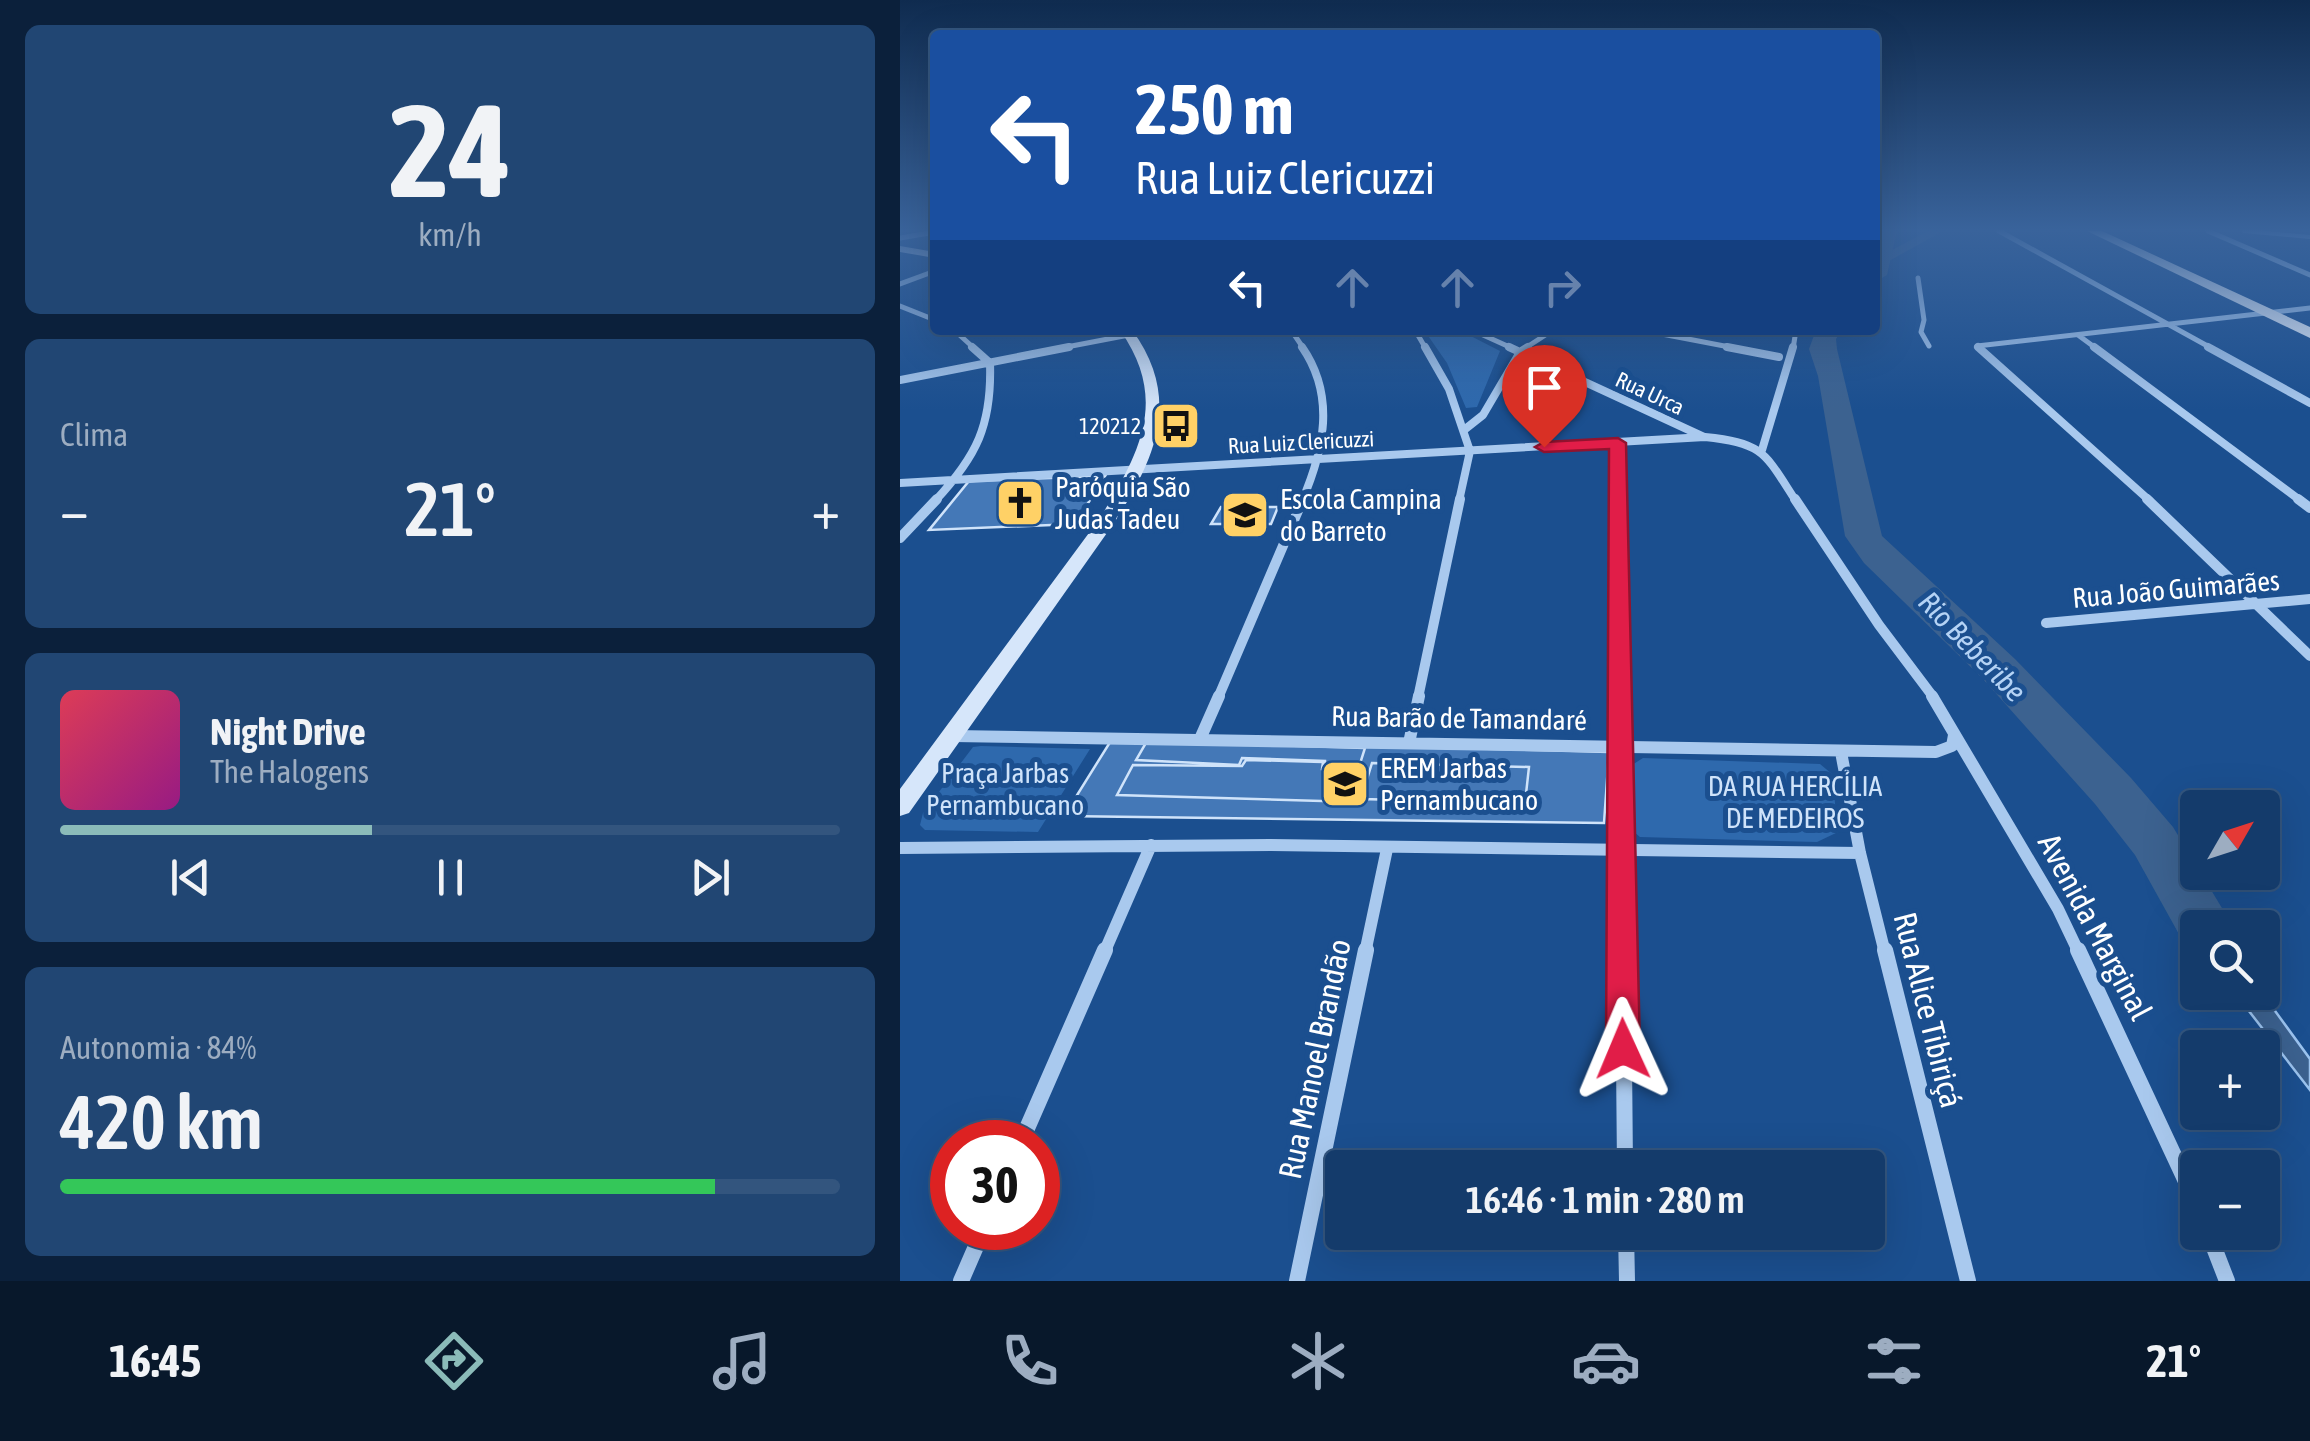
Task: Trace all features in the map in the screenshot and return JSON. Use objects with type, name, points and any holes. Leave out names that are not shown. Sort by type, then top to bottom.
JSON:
[{"type":"main road","points":[[2232,291],[2310,325]]},
{"type":"main road","points":[[2236,291],[2310,333]]},
{"type":"street","points":[[1920,291],[1924,320],[1921,332],[1929,346]]},
{"type":"street","points":[[2109,291],[2310,403]]},
{"type":"street","points":[[900,306],[930,318]]},
{"type":"street","points":[[2310,308],[1979,344],[1982,353],[2112,465],[2310,656]]},
{"type":"street","points":[[900,538],[953,480],[979,442],[991,408],[990,363],[959,335]]},
{"type":"street","points":[[900,380],[1115,335]]},
{"type":"street","points":[[900,807],[1108,519],[1138,470],[1155,405],[1152,379],[1130,335]]},
{"type":"street","points":[[1200,739],[1321,458],[1323,394],[1312,361],[1294,335]]},
{"type":"street","points":[[1409,743],[1470,451],[1435,358],[1419,335]]},
{"type":"street","name":"Rua Urca","points":[[1483,335],[1705,437]]},
{"type":"street","points":[[1464,430],[1483,414],[1520,352],[1546,335]]},
{"type":"street","points":[[1667,335],[1779,357]]},
{"type":"street","points":[[1762,450],[1791,361],[1795,335]]},
{"type":"street","points":[[2077,335],[2310,508]]},
{"type":"street","points":[[1705,437],[1745,442],[1762,450],[1879,625],[1945,713],[1954,735]]},
{"type":"street","name":"Rua Luiz Clericuzzi","points":[[900,483],[1705,437]]},
{"type":"street","points":[[1618,443],[1625,1150]]},
{"type":"street","name":"Rua João Guimarães","points":[[2046,623],[2310,599]]},
{"type":"street","name":"Rua Barão de Tamandaré","points":[[952,736],[1936,752],[1955,743],[1954,735]]},
{"type":"street","name":"Avenida Marginal","points":[[1954,735],[2058,908],[2180,1163]]},
{"type":"street","name":"Rua Alice Tibiriçá","points":[[1841,752],[1860,852],[1968,1281]]},
{"type":"street","points":[[900,848],[1151,845],[1860,852]]},
{"type":"street","points":[[1031,1120],[1151,845]]},
{"type":"street","name":"Rua Manoel Brandão","points":[[1297,1281],[1388,849]]},
{"type":"street","points":[[960,1281],[974,1250]]},
{"type":"street","points":[[1626,1250],[1627,1281]]},
{"type":"street","points":[[2215,1250],[2227,1281]]},
{"type":"green space","points":[[1427,335],[1469,335],[1500,351],[1477,407],[1466,408],[1447,363]]},
{"type":"green space","name":"Praça Jarbas Pernambucano","points":[[973,747],[1090,749],[1038,832],[925,830],[920,825],[923,813]]},
{"type":"green space","name":"DA RUA HERCÍLIA DE MEDEIROS","points":[[1643,758],[1820,764],[1832,774],[1838,832],[1817,842],[1640,837],[1634,832],[1632,765]]},
{"type":"shaded area","points":[[2170,842],[2180,859],[2180,890],[2198,890],[2209,910],[2183,910],[2144,843]]},
{"type":"shaded area","points":[[2248,1010],[2274,1010],[2310,1059],[2310,1090],[2280,1051],[2280,1030],[2264,1030]]},
{"type":"building","name":"Paróquia São Judas Tadeu","points":[[1105,476],[1075,524],[929,530],[969,481]]},
{"type":"building","name":"Escola Campina do Barreto","points":[[1221,507],[1278,507],[1271,524],[1211,524]]},
{"type":"building","name":"EREM Jarbas Pernambucano","points":[[1112,739],[1609,752],[1604,823],[1064,816]]},
{"type":"building","points":[[1147,741],[1365,748],[1358,770],[1325,768],[1325,761],[1242,758],[1239,765],[1136,760]]},
{"type":"building","points":[[1246,760],[1323,762],[1322,769],[1366,772],[1356,802],[1117,795],[1133,765],[1242,766]]},
{"type":"building","points":[[1372,763],[1529,767],[1525,803],[1361,799]]},
{"type":"waterway","name":"Rio Beberibe","points":[[1826,335],[1823,349],[1832,376],[1864,536],[1877,555],[1999,669],[2113,791],[2154,841],[2194,910]]},
{"type":"place","name":"120212","points":[[1176,426]]},
{"type":"place","name":"Paróquia São Judas Tadeu","points":[[1020,503]]},
{"type":"place","name":"Escola Campina do Barreto","points":[[1245,515]]},
{"type":"place","name":"EREM Jarbas Pernambucano","points":[[1345,784]]},
{"type":"route","points":[[1544,447],[1618,443],[1623,1049]]}]
